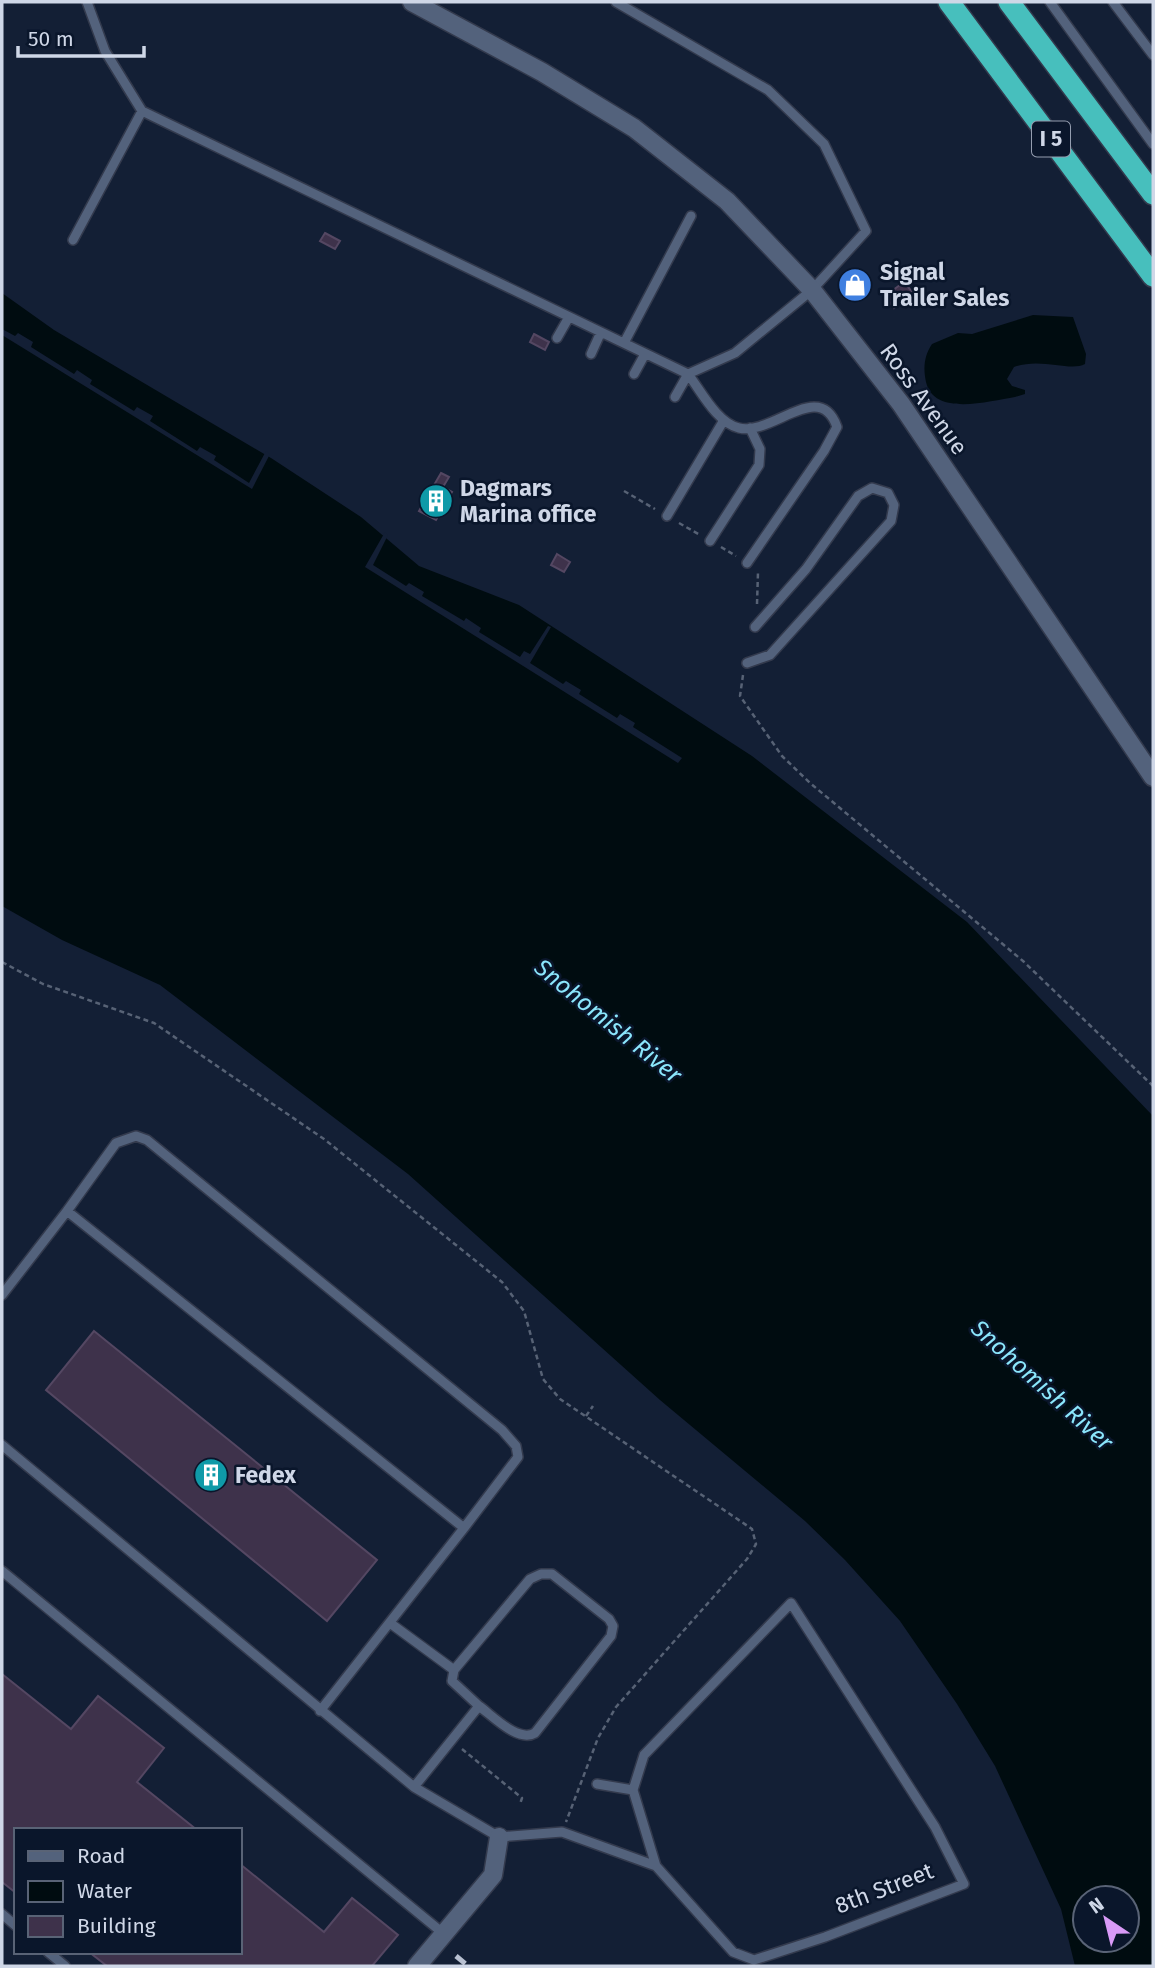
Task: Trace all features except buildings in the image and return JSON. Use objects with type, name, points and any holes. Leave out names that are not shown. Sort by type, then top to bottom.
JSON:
[{"type":"highway","name":"I 5","points":[[949,2],[1153,275]]},
{"type":"highway","name":"I 5","points":[[1009,2],[1153,194]]},
{"type":"street","name":"Ross Avenue","points":[[412,2],[542,72],[634,128],[727,201],[812,290],[901,404],[1153,777]]},
{"type":"street","points":[[417,1966],[492,1875],[499,1837]]},
{"type":"lane","points":[[87,2],[104,51],[142,111],[688,374],[723,420],[740,429],[763,427],[799,409],[813,406],[822,407],[833,415],[837,427],[824,451],[747,563]]},
{"type":"lane","points":[[616,2],[768,90],[824,145],[866,231],[812,290],[735,353],[688,374],[675,397]]},
{"type":"lane","points":[[1050,2],[1153,144]]},
{"type":"lane","points":[[1113,2],[1153,55]]},
{"type":"lane","points":[[73,240],[142,111]]},
{"type":"lane","points":[[624,343],[691,216]]},
{"type":"lane","points":[[557,338],[569,317]]},
{"type":"lane","points":[[591,354],[601,332]]},
{"type":"lane","points":[[634,373],[645,354]]},
{"type":"lane","points":[[667,516],[723,420]]},
{"type":"lane","points":[[710,541],[759,465],[760,449],[750,428]]},
{"type":"lane","points":[[747,663],[770,655],[891,521],[894,505],[888,493],[872,488],[858,496],[806,569],[755,627]]},
{"type":"lane","points":[[2,1295],[116,1143],[136,1136],[146,1140],[502,1430],[516,1446],[518,1457],[320,1711]]},
{"type":"lane","points":[[67,1211],[464,1528]]},
{"type":"lane","points":[[2,1445],[414,1787],[499,1837]]},
{"type":"lane","points":[[2,1571],[444,1934]]},
{"type":"lane","points":[[541,1574],[552,1574],[609,1619],[613,1626],[611,1636],[535,1733],[528,1737],[520,1736],[479,1706],[456,1688],[452,1681],[454,1670],[530,1579],[541,1574]]},
{"type":"lane","name":"8th Street","points":[[499,1837],[562,1832],[656,1866],[733,1952],[754,1960],[825,1937],[964,1884],[935,1827],[791,1603],[644,1755],[634,1790]]},
{"type":"lane","points":[[390,1623],[454,1670]]},
{"type":"lane","points":[[414,1787],[479,1706]]},
{"type":"lane","points":[[597,1784],[634,1790],[656,1866]]},
{"type":"lane","points":[[50,1954],[65,1966]]},
{"type":"path","points":[[624,491],[757,569],[755,627]]},
{"type":"path","points":[[747,663],[740,696],[782,756],[831,801],[1023,961],[1153,1086]]},
{"type":"path","points":[[2,962],[43,984],[154,1023],[324,1139],[502,1282],[524,1311],[543,1380],[560,1399],[742,1520],[752,1530],[756,1544],[747,1559],[616,1707],[598,1738],[562,1832]]},
{"type":"path","points":[[586,1416],[593,1406]]},
{"type":"path","points":[[451,1740],[523,1798],[520,1804]]},
{"type":"water","name":"Snohomish River","points":[[2,293],[54,330],[271,458],[361,517],[419,566],[519,605],[752,756],[967,922],[1153,1116],[1153,1966],[1075,1966],[1072,1954],[1141,1954],[1141,1884],[1071,1884],[1071,1950],[1061,1909],[995,1766],[957,1704],[900,1621],[845,1560],[805,1521],[660,1400],[408,1174],[160,985],[62,940],[2,906]]},
{"type":"water","points":[[1033,315],[1073,317],[1086,354],[1085,364],[1071,366],[1034,363],[1014,367],[1007,379],[1012,386],[1025,390],[1025,394],[1015,397],[964,404],[940,400],[931,393],[924,367],[932,344],[958,333],[972,334]]},
{"type":"pier","points":[[2,329],[15,336],[18,333],[33,342],[31,347],[74,374],[77,370],[92,380],[90,384],[134,411],[137,407],[153,416],[150,421],[197,451],[200,447],[216,456],[214,460],[249,483],[266,451],[270,454],[252,489],[2,335]]},
{"type":"pier","points":[[385,532],[388,535],[373,565],[406,586],[409,583],[424,592],[422,596],[464,621],[466,618],[481,628],[479,632],[520,657],[524,651],[530,654],[548,626],[551,627],[530,663],[563,684],[566,681],[581,690],[579,694],[617,718],[620,714],[635,723],[633,727],[682,758],[678,763],[365,567]]},
{"type":"railway","points":[[456,1956],[468,1966]]},
{"type":"place","name":"Signal Trailer Sales","points":[[855,285]]},
{"type":"place","name":"Dagmars Marina office","points":[[436,501]]},
{"type":"place","name":"Fedex","points":[[211,1475]]}]
